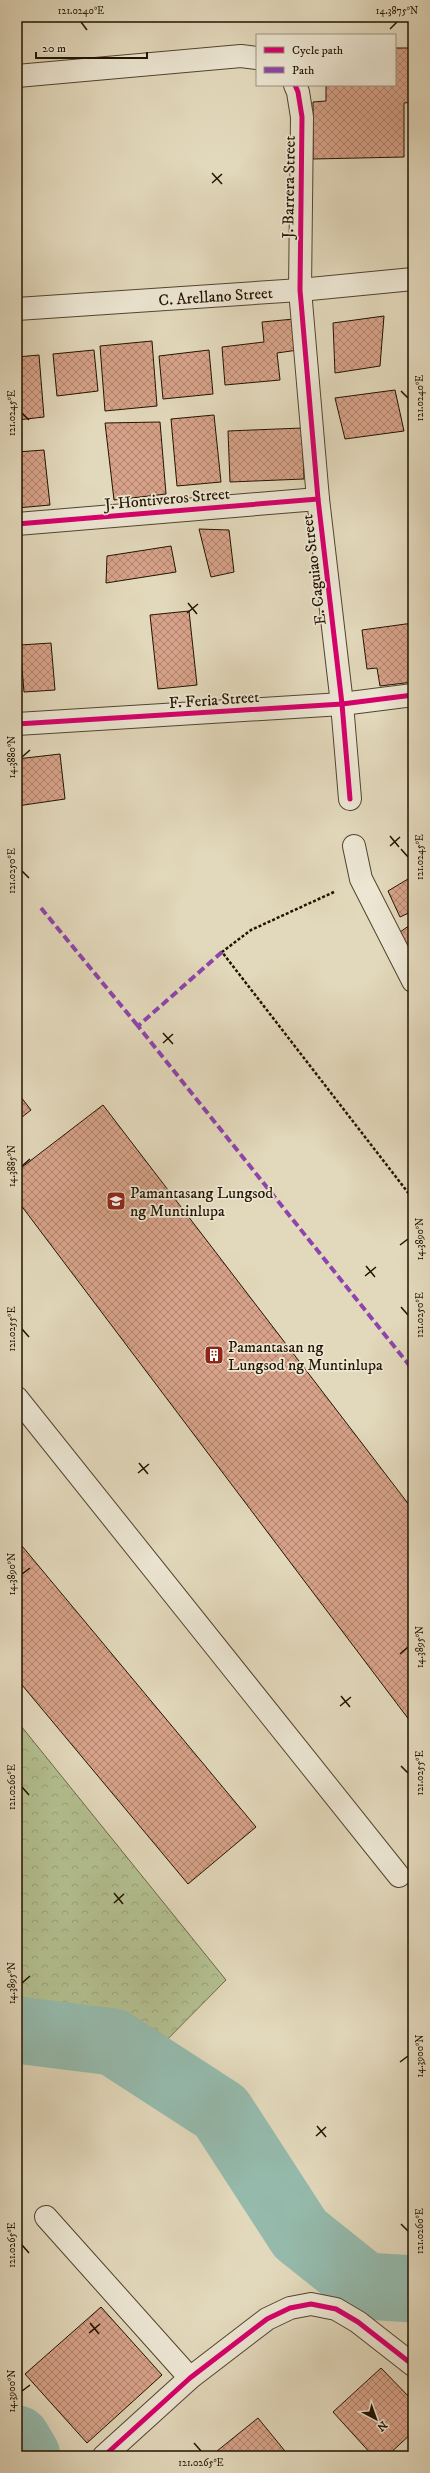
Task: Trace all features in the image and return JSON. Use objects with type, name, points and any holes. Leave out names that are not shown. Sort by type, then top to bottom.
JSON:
[{"type":"street","points":[[17,76],[241,56],[256,58]]},
{"type":"street","name":"J. Barrera Street","points":[[295,86],[298,92],[302,117],[300,290]]},
{"type":"street","name":"C. Arellano Street","points":[[17,309],[300,290],[413,279]]},
{"type":"street","name":"E. Caguiao Street","points":[[300,290],[318,498],[342,704],[350,799]]},
{"type":"street","name":"J. Hontiveros Street","points":[[17,524],[318,498]]},
{"type":"street","name":"F. Feria Street","points":[[17,724],[342,704],[413,695]]},
{"type":"street","points":[[354,846],[361,879],[413,981]]},
{"type":"street","points":[[17,1398],[399,1876]]},
{"type":"street","points":[[46,2217],[190,2378]]},
{"type":"street","points":[[104,2456],[190,2378],[267,2319],[290,2308],[311,2304],[336,2309],[358,2322],[413,2365]]},
{"type":"path","points":[[361,879],[251,930],[222,952],[413,1199]]},
{"type":"green space","points":[[17,1721],[226,1980],[144,2063],[113,2042],[17,2030]]},
{"type":"building","points":[[396,48],[413,48],[413,102],[404,103],[404,157],[313,159],[313,102],[326,101],[326,86],[396,86]]},
{"type":"building","points":[[384,316],[380,366],[335,373],[333,323]]},
{"type":"building","points":[[294,319],[298,350],[277,353],[280,380],[225,385],[222,347],[264,342],[262,322]]},
{"type":"building","points":[[152,341],[157,406],[105,411],[100,346]]},
{"type":"building","points":[[94,350],[98,391],[57,396],[53,354]]},
{"type":"building","points":[[209,350],[213,394],[163,399],[159,356]]},
{"type":"building","points":[[39,355],[44,417],[17,420],[17,357]]},
{"type":"building","points":[[395,390],[404,431],[345,439],[335,398]]},
{"type":"building","points":[[214,415],[221,482],[177,486],[171,419]]},
{"type":"building","points":[[160,422],[166,494],[114,500],[105,423]]},
{"type":"building","points":[[302,428],[304,479],[230,482],[228,431]]},
{"type":"building","points":[[44,450],[50,505],[17,508],[17,452]]},
{"type":"building","points":[[199,529],[229,530],[234,572],[211,577]]},
{"type":"building","points":[[171,546],[176,572],[106,583],[107,556]]},
{"type":"building","points":[[189,611],[197,685],[158,689],[150,615]]},
{"type":"building","points":[[413,623],[413,682],[380,686],[377,668],[367,669],[362,630]]},
{"type":"building","points":[[51,643],[55,690],[24,692],[20,645]]},
{"type":"building","points":[[60,754],[65,799],[17,806],[17,759]]},
{"type":"building","points":[[413,876],[413,911],[400,917],[388,891]]},
{"type":"building","points":[[413,923],[413,960],[400,932]]},
{"type":"building","points":[[17,1092],[31,1110],[17,1121]]},
{"type":"building","name":"Pamantasan ng Lungsod ng Muntinlupa","points":[[103,1105],[413,1510],[413,1725],[17,1200],[17,1171]]},
{"type":"building","points":[[17,1540],[256,1827],[188,1884],[17,1679]]},
{"type":"building","points":[[101,2307],[162,2375],[87,2443],[25,2374]]},
{"type":"building","points":[[381,2368],[413,2401],[413,2432],[387,2456],[373,2456],[333,2412]]},
{"type":"building","points":[[258,2418],[289,2456],[221,2456],[217,2451]]},
{"type":"waterway","points":[[17,2030],[113,2042],[221,2112],[300,2234],[365,2286],[413,2289]]},
{"type":"waterway","points":[[17,2439],[27,2456]]},
{"type":"marked path","points":[[41,908],[138,1026]]},
{"type":"marked path","points":[[222,952],[138,1026],[413,1370]]},
{"type":"cycle path","points":[[295,86],[298,92],[302,117],[300,290],[318,499],[342,704],[350,799]]},
{"type":"cycle path","points":[[17,524],[318,499]]},
{"type":"cycle path","points":[[17,724],[342,704],[413,695]]},
{"type":"cycle path","points":[[104,2456],[190,2378],[267,2319],[290,2308],[311,2304],[336,2309],[358,2322],[413,2365]]},
{"type":"place","name":"Pamantasang Lungsod ng Muntinlupa","points":[[116,1201]]},
{"type":"place","name":"Pamantasan ng Lungsod ng Muntinlupa","points":[[214,1355]]}]
